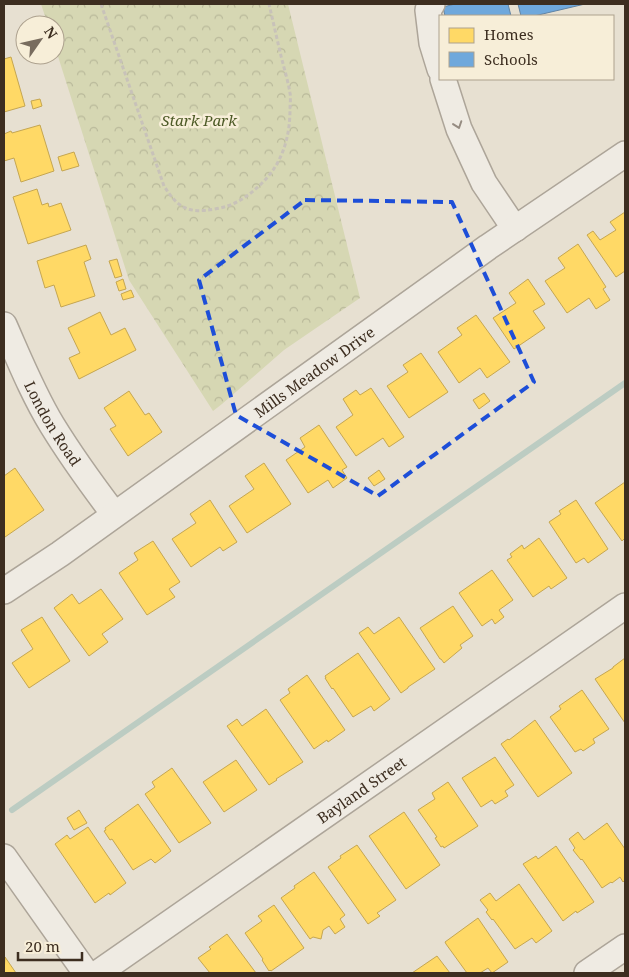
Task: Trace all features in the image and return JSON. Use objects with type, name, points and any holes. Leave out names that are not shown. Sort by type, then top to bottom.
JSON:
[{"type":"street","points":[[432,4],[428,10],[432,43],[439,66]]},
{"type":"street","points":[[443,80],[459,129],[484,183],[515,229]]},
{"type":"street","name":"Mills Meadow Drive","points":[[4,591],[60,554],[515,229],[625,154]]},
{"type":"street","name":"London Road","points":[[4,325],[27,376],[52,424],[81,470],[114,514]]},
{"type":"street","name":"Bayland Street","points":[[98,973],[625,606]]},
{"type":"street","points":[[4,856],[86,973]]},
{"type":"street","points":[[587,973],[625,947]]},
{"type":"path","points":[[101,4],[164,186],[179,206],[200,211],[239,202],[252,193],[267,178],[280,160],[287,142],[290,120],[290,94],[269,4]]},
{"type":"highlighted area","points":[[305,200],[452,202],[534,382],[378,496],[236,415],[199,280]]},
{"type":"green space","name":"Stark Park","points":[[41,4],[288,4],[360,298],[284,350],[213,411],[129,280],[61,65],[65,65],[65,15],[45,15]]},
{"type":"building: Homes","points":[[11,57],[25,106],[4,112],[4,59]]},
{"type":"building: Homes","points":[[40,99],[42,106],[33,109],[31,101]]},
{"type":"building: Homes","points":[[40,125],[54,171],[21,182],[14,158],[4,161],[4,134]]},
{"type":"building: Homes","points":[[74,152],[79,166],[62,171],[58,157]]},
{"type":"building: Homes","points":[[37,189],[42,205],[48,203],[49,207],[61,203],[71,230],[28,244],[13,197]]},
{"type":"building: Homes","points":[[625,212],[625,271],[616,277],[587,235],[593,231],[600,240],[616,230],[610,222]]},
{"type":"building: Homes","points":[[578,244],[606,287],[603,289],[610,300],[596,309],[589,298],[567,313],[545,281],[565,268],[558,258]]},
{"type":"building: Homes","points":[[86,245],[91,259],[84,262],[95,296],[61,307],[54,285],[45,288],[37,261]]},
{"type":"building: Homes","points":[[117,259],[122,276],[115,278],[109,261]]},
{"type":"building: Homes","points":[[123,279],[126,289],[119,291],[116,282]]},
{"type":"building: Homes","points":[[528,279],[545,304],[533,311],[545,328],[514,349],[493,318],[516,303],[509,293]]},
{"type":"building: Homes","points":[[131,290],[134,297],[123,300],[121,294]]},
{"type":"building: Homes","points":[[100,312],[111,335],[125,328],[136,350],[79,379],[69,358],[80,353],[68,328]]},
{"type":"building: Homes","points":[[476,315],[510,362],[487,378],[480,368],[459,383],[438,352],[462,335],[457,328]]},
{"type":"building: Homes","points":[[421,353],[448,392],[409,418],[387,386],[408,372],[403,365]]},
{"type":"building: Homes","points":[[371,388],[404,437],[389,447],[383,438],[356,456],[336,427],[353,415],[343,399],[356,390],[360,395]]},
{"type":"building: Homes","points":[[129,391],[145,415],[149,413],[162,432],[128,456],[110,429],[116,426],[104,408]]},
{"type":"building: Homes","points":[[484,393],[490,401],[479,409],[473,400]]},
{"type":"building: Homes","points":[[319,425],[347,467],[342,470],[347,478],[333,488],[328,480],[308,493],[286,460],[305,447],[300,438]]},
{"type":"building: Homes","points":[[264,463],[291,504],[247,533],[229,506],[254,489],[245,476]]},
{"type":"building: Homes","points":[[15,468],[44,510],[5,537],[4,476]]},
{"type":"building: Homes","points":[[379,470],[385,479],[374,486],[368,478]]},
{"type":"building: Homes","points":[[625,482],[625,538],[622,541],[595,503]]},
{"type":"building: Homes","points":[[210,500],[237,542],[223,551],[220,547],[191,567],[172,539],[196,523],[190,514]]},
{"type":"building: Homes","points":[[576,500],[608,549],[588,563],[584,558],[576,563],[549,522],[561,514],[559,511]]},
{"type":"building: Homes","points":[[539,538],[567,578],[551,589],[549,586],[533,597],[507,560],[512,557],[510,554],[522,545],[524,549]]},
{"type":"building: Homes","points":[[153,541],[180,582],[169,589],[175,597],[147,615],[119,573],[138,560],[134,553]]},
{"type":"building: Homes","points":[[492,570],[513,600],[499,610],[504,617],[495,624],[492,619],[482,626],[459,593]]},
{"type":"building: Homes","points":[[101,589],[123,619],[102,634],[108,642],[89,656],[54,608],[72,594],[79,604]]},
{"type":"building: Homes","points":[[453,606],[473,636],[460,645],[462,648],[444,663],[420,628]]},
{"type":"building: Homes","points":[[42,617],[70,661],[29,688],[12,663],[33,649],[21,630]]},
{"type":"building: Homes","points":[[399,617],[435,669],[401,693],[359,633],[368,627],[374,634]]},
{"type":"building: Homes","points":[[358,653],[390,699],[374,711],[371,706],[353,717],[332,689],[325,676]]},
{"type":"building: Homes","points":[[625,658],[625,723],[595,679]]},
{"type":"building: Homes","points":[[307,675],[345,730],[314,749],[280,700],[290,693],[288,689]]},
{"type":"building: Homes","points":[[582,690],[609,729],[593,739],[595,743],[583,751],[581,749],[575,752],[550,717],[561,709],[559,706]]},
{"type":"building: Homes","points":[[266,709],[303,762],[269,785],[227,726],[237,719],[242,726]]},
{"type":"building: Homes","points":[[535,720],[572,773],[538,797],[501,744]]},
{"type":"building: Homes","points":[[495,757],[514,785],[505,791],[508,796],[495,804],[492,800],[481,807],[462,778]]},
{"type":"building: Homes","points":[[236,760],[257,790],[224,812],[203,782]]},
{"type":"building: Homes","points":[[172,768],[211,823],[179,843],[145,794],[155,787],[152,782]]},
{"type":"building: Homes","points":[[448,782],[478,826],[444,848],[443,846],[441,847],[435,838],[437,837],[418,810],[435,799],[432,793]]},
{"type":"building: Homes","points":[[138,804],[171,851],[155,863],[151,859],[133,870],[112,839],[110,840],[104,831],[106,830],[105,828]]},
{"type":"building: Homes","points":[[79,810],[87,823],[74,830],[67,818]]},
{"type":"building: Homes","points":[[404,812],[440,865],[406,889],[369,836]]},
{"type":"building: Homes","points":[[607,823],[625,849],[625,880],[623,882],[620,877],[602,888],[582,859],[573,850],[575,848],[569,839],[578,832],[584,840]]},
{"type":"building: Homes","points":[[88,827],[126,883],[95,903],[55,844],[67,835],[70,839]]},
{"type":"building: Homes","points":[[357,845],[396,900],[377,913],[380,916],[368,924],[328,867],[341,858],[340,856]]},
{"type":"building: Homes","points":[[556,846],[594,902],[577,913],[576,911],[563,921],[523,864],[536,856],[538,859]]},
{"type":"building: Homes","points":[[314,872],[345,915],[340,919],[345,927],[335,934],[329,926],[323,930],[321,939],[313,937],[310,939],[281,898]]},
{"type":"building: Homes","points":[[519,884],[552,931],[536,943],[532,938],[515,949],[486,912],[488,910],[480,900],[490,893],[496,901]]},
{"type":"building: Homes","points":[[274,905],[304,948],[269,971],[245,933],[262,921],[258,916]]},
{"type":"building: Homes","points":[[478,918],[508,962],[492,973],[488,968],[480,973],[467,973],[445,942]]},
{"type":"building: Homes","points":[[227,934],[256,973],[210,973],[198,958]]},
{"type":"building: Homes","points":[[437,956],[450,973],[412,973]]},
{"type":"building: Homes","points":[[5,957],[16,973],[4,973]]},
{"type":"building: Schools","points":[[455,4],[508,4],[511,15],[445,15],[443,7]]},
{"type":"building: Schools","points":[[518,4],[585,4],[538,15],[521,15]]},
{"type":"waterway","points":[[12,810],[625,383]]}]
